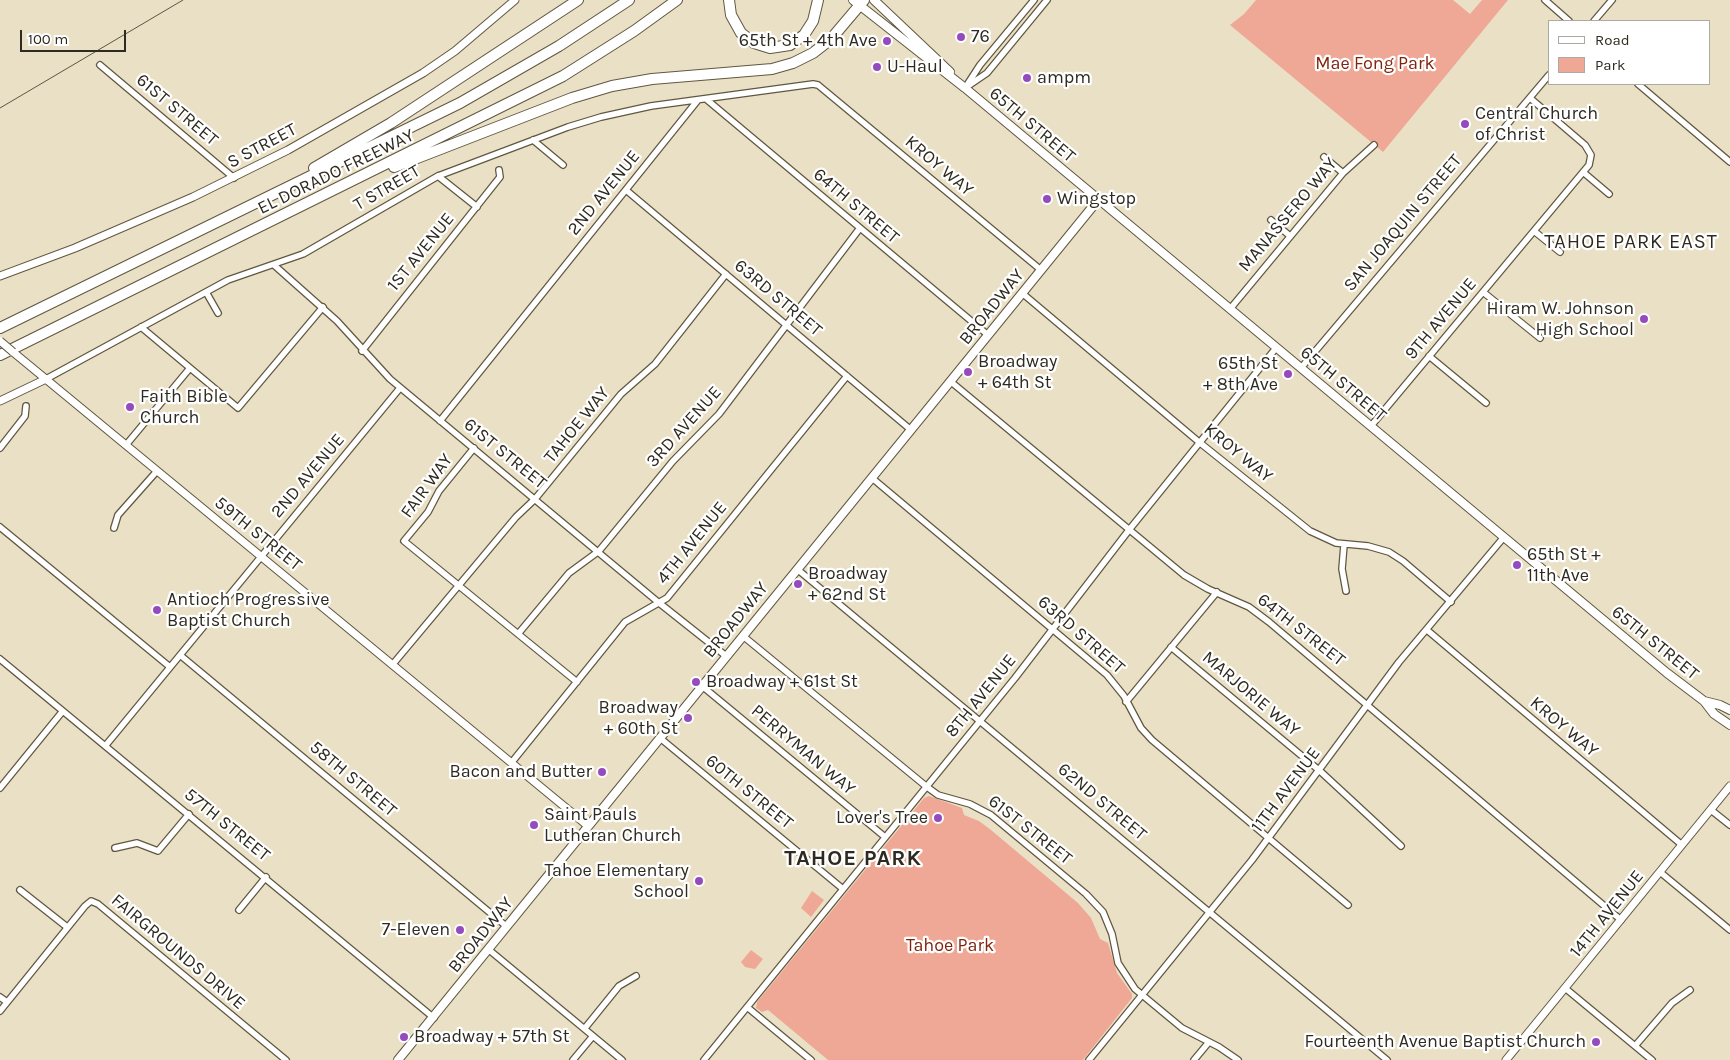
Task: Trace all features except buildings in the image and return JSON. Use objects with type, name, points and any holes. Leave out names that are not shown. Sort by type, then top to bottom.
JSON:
[{"type":"highway","points":[[245,209],[391,123],[578,0]]},
{"type":"highway","name":"EL DORADO FREEWAY","points":[[0,328],[245,209],[485,89],[559,46],[629,0]]},
{"type":"highway","name":"EL DORADO FREEWAY","points":[[0,355],[376,171],[563,76],[634,31],[677,0]]},
{"type":"highway","points":[[729,0],[734,22],[746,37],[760,46],[780,48],[790,45],[804,35],[813,21],[818,0]]},
{"type":"highway","points":[[376,171],[398,167],[572,98],[612,86],[652,79],[772,69],[793,63],[814,53],[831,39],[859,2]]},
{"type":"main road","name":"65TH STREET","points":[[874,0],[941,62],[965,88]]},
{"type":"main road","name":"65TH STREET","points":[[859,2],[1704,701],[1714,714],[1730,725]]},
{"type":"main road","name":"BROADWAY","points":[[398,1060],[1098,200]]},
{"type":"main road","name":"65TH STREET","points":[[1704,701],[1720,704],[1730,710]]},
{"type":"street","name":"S STREET","points":[[0,276],[75,248],[234,178],[375,102],[423,73],[455,51],[515,0]]},
{"type":"street","points":[[965,88],[980,65],[1034,0]]},
{"type":"street","points":[[965,88],[987,73],[1047,0]]},
{"type":"street","points":[[1544,0],[1569,20]]},
{"type":"street","points":[[1595,20],[1612,0]]},
{"type":"street","name":"61ST STREET","points":[[100,65],[234,178]]},
{"type":"street","name":"SAN JOAQUIN STREET","points":[[1301,368],[1548,76]]},
{"type":"street","name":"T STREET","points":[[0,401],[46,379],[242,274],[274,265],[313,249],[438,176],[532,140],[601,117],[698,100],[818,85]]},
{"type":"street","name":"KROY WAY","points":[[818,85],[1041,270]]},
{"type":"street","points":[[1639,85],[1730,162]]},
{"type":"street","name":"9TH AVENUE","points":[[1371,426],[1591,160],[1590,150],[1530,98]]},
{"type":"street","name":"64TH STREET","points":[[706,99],[988,335]]},
{"type":"street","name":"2ND AVENUE","points":[[440,421],[698,100]]},
{"type":"street","points":[[532,140],[563,165]]},
{"type":"street","name":"MANASSERO WAY","points":[[1230,309],[1343,173],[1374,145]]},
{"type":"street","points":[[1324,157],[1343,173]]},
{"type":"street","name":"1ST AVENUE","points":[[362,351],[500,177],[499,170]]},
{"type":"street","points":[[1583,172],[1609,194]]},
{"type":"street","points":[[438,176],[476,207]]},
{"type":"street","name":"63RD STREET","points":[[626,190],[911,430]]},
{"type":"street","points":[[1271,220],[1290,236]]},
{"type":"street","name":"3RD AVENUE","points":[[518,634],[569,573],[599,551],[672,461],[719,414],[788,326],[860,228]]},
{"type":"street","points":[[1534,231],[1560,252]]},
{"type":"street","name":"61ST STREET","points":[[274,265],[323,307],[362,351],[400,388],[726,656]]},
{"type":"street","name":"TAHOE WAY","points":[[393,664],[516,517],[536,499],[621,394],[655,364],[726,274]]},
{"type":"street","points":[[206,292],[218,312]]},
{"type":"street","points":[[1483,292],[1540,338]]},
{"type":"street","name":"KROY WAY","points":[[1022,293],[1199,442],[1316,535],[1344,545],[1368,546],[1389,552],[1403,561],[1452,602]]},
{"type":"street","points":[[141,327],[238,408],[323,307]]},
{"type":"street","name":"59TH STREET","points":[[0,341],[588,826]]},
{"type":"street","name":"8TH AVENUE","points":[[704,1060],[981,720],[1129,530],[1276,348]]},
{"type":"street","points":[[1429,356],[1486,403]]},
{"type":"street","points":[[126,445],[190,368]]},
{"type":"street","name":"4TH AVENUE","points":[[512,762],[625,622],[667,598],[847,376]]},
{"type":"street","name":"64TH STREET","points":[[950,381],[1184,575],[1216,592],[1232,598],[1260,615],[1368,704],[1621,920]]},
{"type":"street","name":"2ND AVENUE","points":[[106,745],[400,388]]},
{"type":"street","points":[[0,448],[25,416],[26,406]]},
{"type":"street","name":"FAIR WAY","points":[[459,586],[404,541],[428,512],[438,491],[474,448]]},
{"type":"street","points":[[114,528],[118,516],[157,470]]},
{"type":"street","name":"63RD STREET","points":[[872,478],[1107,675],[1141,728],[1152,740],[1269,836],[1348,905]]},
{"type":"street","points":[[0,527],[170,667]]},
{"type":"street","name":"11TH AVENUE","points":[[1089,1060],[1210,912],[1320,771],[1399,662],[1452,602],[1504,537]]},
{"type":"street","points":[[1344,545],[1342,569],[1346,591]]},
{"type":"street","name":"62ND STREET","points":[[798,569],[1387,1060]]},
{"type":"street","points":[[459,586],[577,682]]},
{"type":"street","points":[[1126,702],[1216,592]]},
{"type":"street","name":"KROY WAY","points":[[1427,630],[1682,845]]},
{"type":"street","name":"61ST STREET","points":[[743,636],[927,787],[938,795],[953,801],[970,804],[992,815],[1092,899],[1109,925],[1121,969],[1142,996],[1182,1028],[1238,1060]]},
{"type":"street","name":"MARJORIE WAY","points":[[1171,647],[1320,771],[1401,846]]},
{"type":"street","name":"58TH STREET","points":[[180,655],[506,926]]},
{"type":"street","name":"57TH STREET","points":[[0,659],[62,712],[106,745],[266,877],[434,1018]]},
{"type":"street","name":"PERRYMAN WAY","points":[[702,686],[885,837]]},
{"type":"street","points":[[0,788],[62,712]]},
{"type":"street","name":"60TH STREET","points":[[660,738],[843,889]]},
{"type":"street","name":"14TH AVENUE","points":[[1506,1060],[1730,786]]},
{"type":"street","points":[[1711,810],[1730,825]]},
{"type":"street","points":[[116,848],[136,843],[158,851],[189,814]]},
{"type":"street","points":[[1660,872],[1730,930]]},
{"type":"street","points":[[239,910],[266,877]]},
{"type":"street","points":[[20,890],[67,928]]},
{"type":"street","name":"FAIRGROUNDS DRIVE","points":[[0,1011],[88,902],[98,904],[286,1060]]},
{"type":"street","points":[[488,949],[622,1060]]},
{"type":"street","points":[[584,1028],[619,986],[636,976]]},
{"type":"street","points":[[1565,988],[1652,1060]]},
{"type":"street","points":[[1635,1046],[1672,1003],[1690,990]]},
{"type":"street","points":[[0,997],[7,1002]]},
{"type":"street","points":[[747,1007],[811,1060]]},
{"type":"street","points":[[573,1060],[593,1036]]},
{"type":"street","points":[[1194,1060],[1208,1042]]},
{"type":"green space","name":"Mae Fong Park","points":[[1256,0],[1453,0],[1470,14],[1482,0],[1508,0],[1383,152],[1230,25],[1244,14]]},
{"type":"green space","name":"Tahoe Park","points":[[929,796],[962,808],[964,815],[979,821],[991,830],[1078,903],[1091,918],[1100,939],[1108,943],[1117,973],[1132,994],[1132,998],[1083,1060],[828,1060],[768,1010],[762,1012],[756,1008],[757,1002],[924,798]]},
{"type":"green space","points":[[812,891],[824,900],[811,917],[801,908]]},
{"type":"green space","points":[[751,950],[763,959],[755,969],[745,967],[741,962]]},
{"type":"tram line","points":[[0,108],[183,0]]},
{"type":"place","name":"76","points":[[961,37]]},
{"type":"place","name":"65th St + 4th Ave","points":[[887,41]]},
{"type":"place","name":"U-Haul","points":[[877,67]]},
{"type":"place","name":"ampm","points":[[1027,78]]},
{"type":"place","name":"Central Church of Christ","points":[[1465,124]]},
{"type":"place","name":"Wingstop","points":[[1047,199]]},
{"type":"place","name":"Hiram W. Johnson High School","points":[[1644,319]]},
{"type":"place","name":"Broadway + 64th St","points":[[968,372]]},
{"type":"place","name":"65th St + 8th Ave","points":[[1288,374]]},
{"type":"place","name":"Faith Bible Church","points":[[130,407]]},
{"type":"place","name":"65th St + 11th Ave","points":[[1517,565]]},
{"type":"place","name":"Broadway + 62nd St","points":[[798,584]]},
{"type":"place","name":"Antioch Progressive Baptist Church","points":[[157,610]]},
{"type":"place","name":"Broadway + 61st St","points":[[696,682]]},
{"type":"place","name":"Broadway + 60th St","points":[[688,718]]},
{"type":"place","name":"Bacon and Butter","points":[[602,772]]},
{"type":"place","name":"Lover's Tree","points":[[938,818]]},
{"type":"place","name":"Saint Pauls Lutheran Church","points":[[534,825]]},
{"type":"place","name":"Tahoe Elementary School","points":[[699,881]]},
{"type":"place","name":"7-Eleven","points":[[460,930]]},
{"type":"place","name":"Broadway + 57th St","points":[[404,1037]]},
{"type":"place","name":"Fourteenth Avenue Baptist Church","points":[[1596,1042]]},
{"type":"district","name":"TAHOE PARK EAST","points":[[1631,242]]},
{"type":"district","name":"TAHOE PARK","points":[[853,859]]}]
